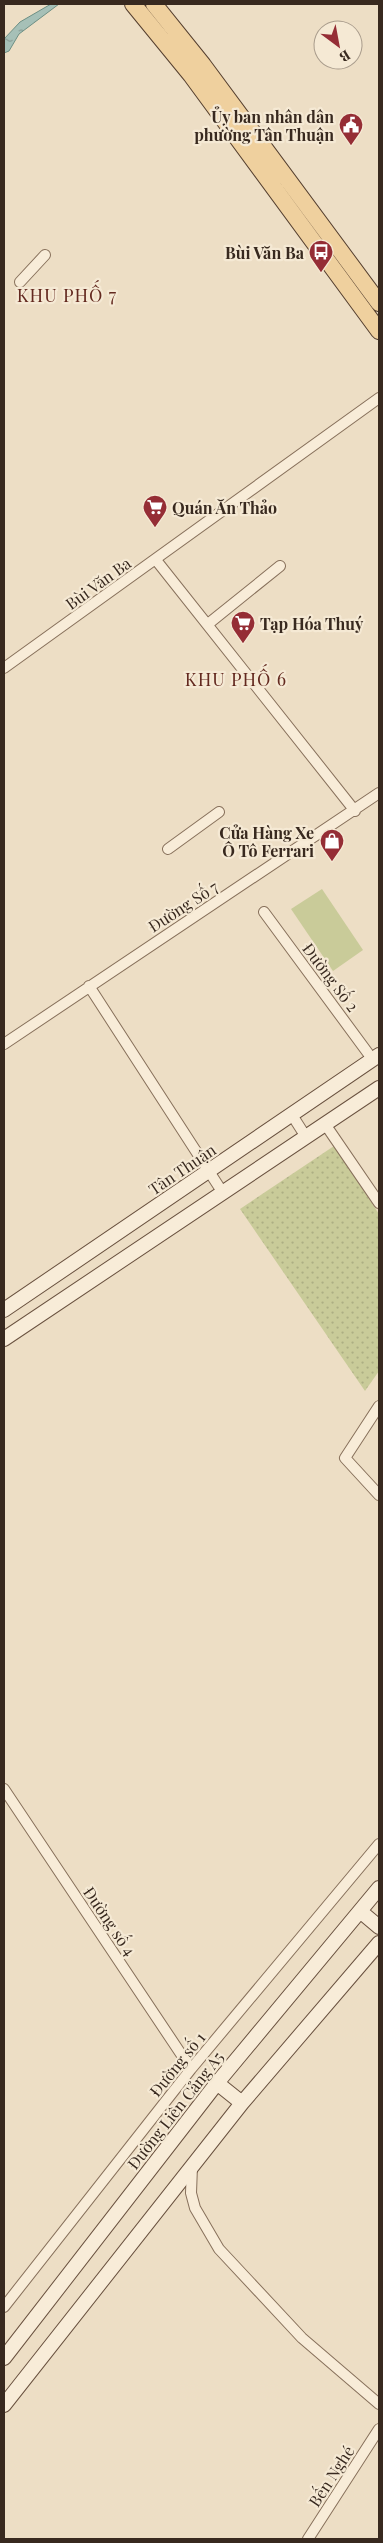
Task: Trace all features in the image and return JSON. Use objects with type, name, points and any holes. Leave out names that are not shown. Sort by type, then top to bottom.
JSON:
[{"type":"main road","points":[[133,4],[197,70],[379,303]]},
{"type":"main road","points":[[154,4],[197,70],[379,331]]},
{"type":"street","points":[[20,282],[45,254]]},
{"type":"street","name":"Bùi Văn Ba","points":[[4,668],[379,398]]},
{"type":"street","points":[[156,560],[354,811]]},
{"type":"street","points":[[208,624],[280,566]]},
{"type":"street","name":"Đường Số 7","points":[[4,1044],[379,793]]},
{"type":"street","points":[[168,849],[219,812]]},
{"type":"street","name":"Đường Số 2","points":[[264,912],[376,1058]]},
{"type":"street","points":[[89,986],[208,1173],[223,1193]]},
{"type":"street","name":"Tân Thuận","points":[[4,1310],[376,1058]]},
{"type":"street","points":[[4,1339],[379,1088]]},
{"type":"street","points":[[292,1116],[306,1137]]},
{"type":"street","points":[[325,1124],[379,1203]]},
{"type":"street","points":[[379,1406],[345,1458],[379,1494]]},
{"type":"street","name":"Đường số 4","points":[[4,1789],[191,2069]]},
{"type":"street","name":"Đường số 1","points":[[4,2308],[191,2069],[379,1844]]},
{"type":"street","name":"Đường Liên Cảng A5","points":[[4,2358],[217,2083],[379,1888]]},
{"type":"street","points":[[360,1911],[379,1927]]},
{"type":"street","points":[[4,2404],[242,2103],[379,1943]]},
{"type":"street","points":[[217,2083],[242,2103]]},
{"type":"street","points":[[192,2166],[191,2193],[195,2208],[219,2249],[302,2338],[379,2404]]},
{"type":"street","name":"Bến Nghé","points":[[308,2539],[379,2429]]},
{"type":"green space","points":[[322,889],[363,950],[333,971],[291,909]]},
{"type":"green space","points":[[334,1146],[379,1214],[379,1371],[365,1391],[240,1209]]},
{"type":"water","points":[[51,4],[59,4],[19,34],[9,51],[4,53],[4,39],[20,22]]},
{"type":"place","name":"Ủy ban nhân dân phường Tân Thuận","points":[[351,146]]},
{"type":"place","name":"Bùi Văn Ba","points":[[321,273]]},
{"type":"place","name":"Quán Ăn Thảo","points":[[155,528]]},
{"type":"place","name":"Tạp Hóa Thuý","points":[[243,644]]},
{"type":"place","name":"Cửa Hàng Xe Ô Tô Ferrari","points":[[332,862]]},
{"type":"district","name":"KHU PHỐ 7","points":[[67,295]]},
{"type":"district","name":"KHU PHỐ 6","points":[[236,679]]}]
